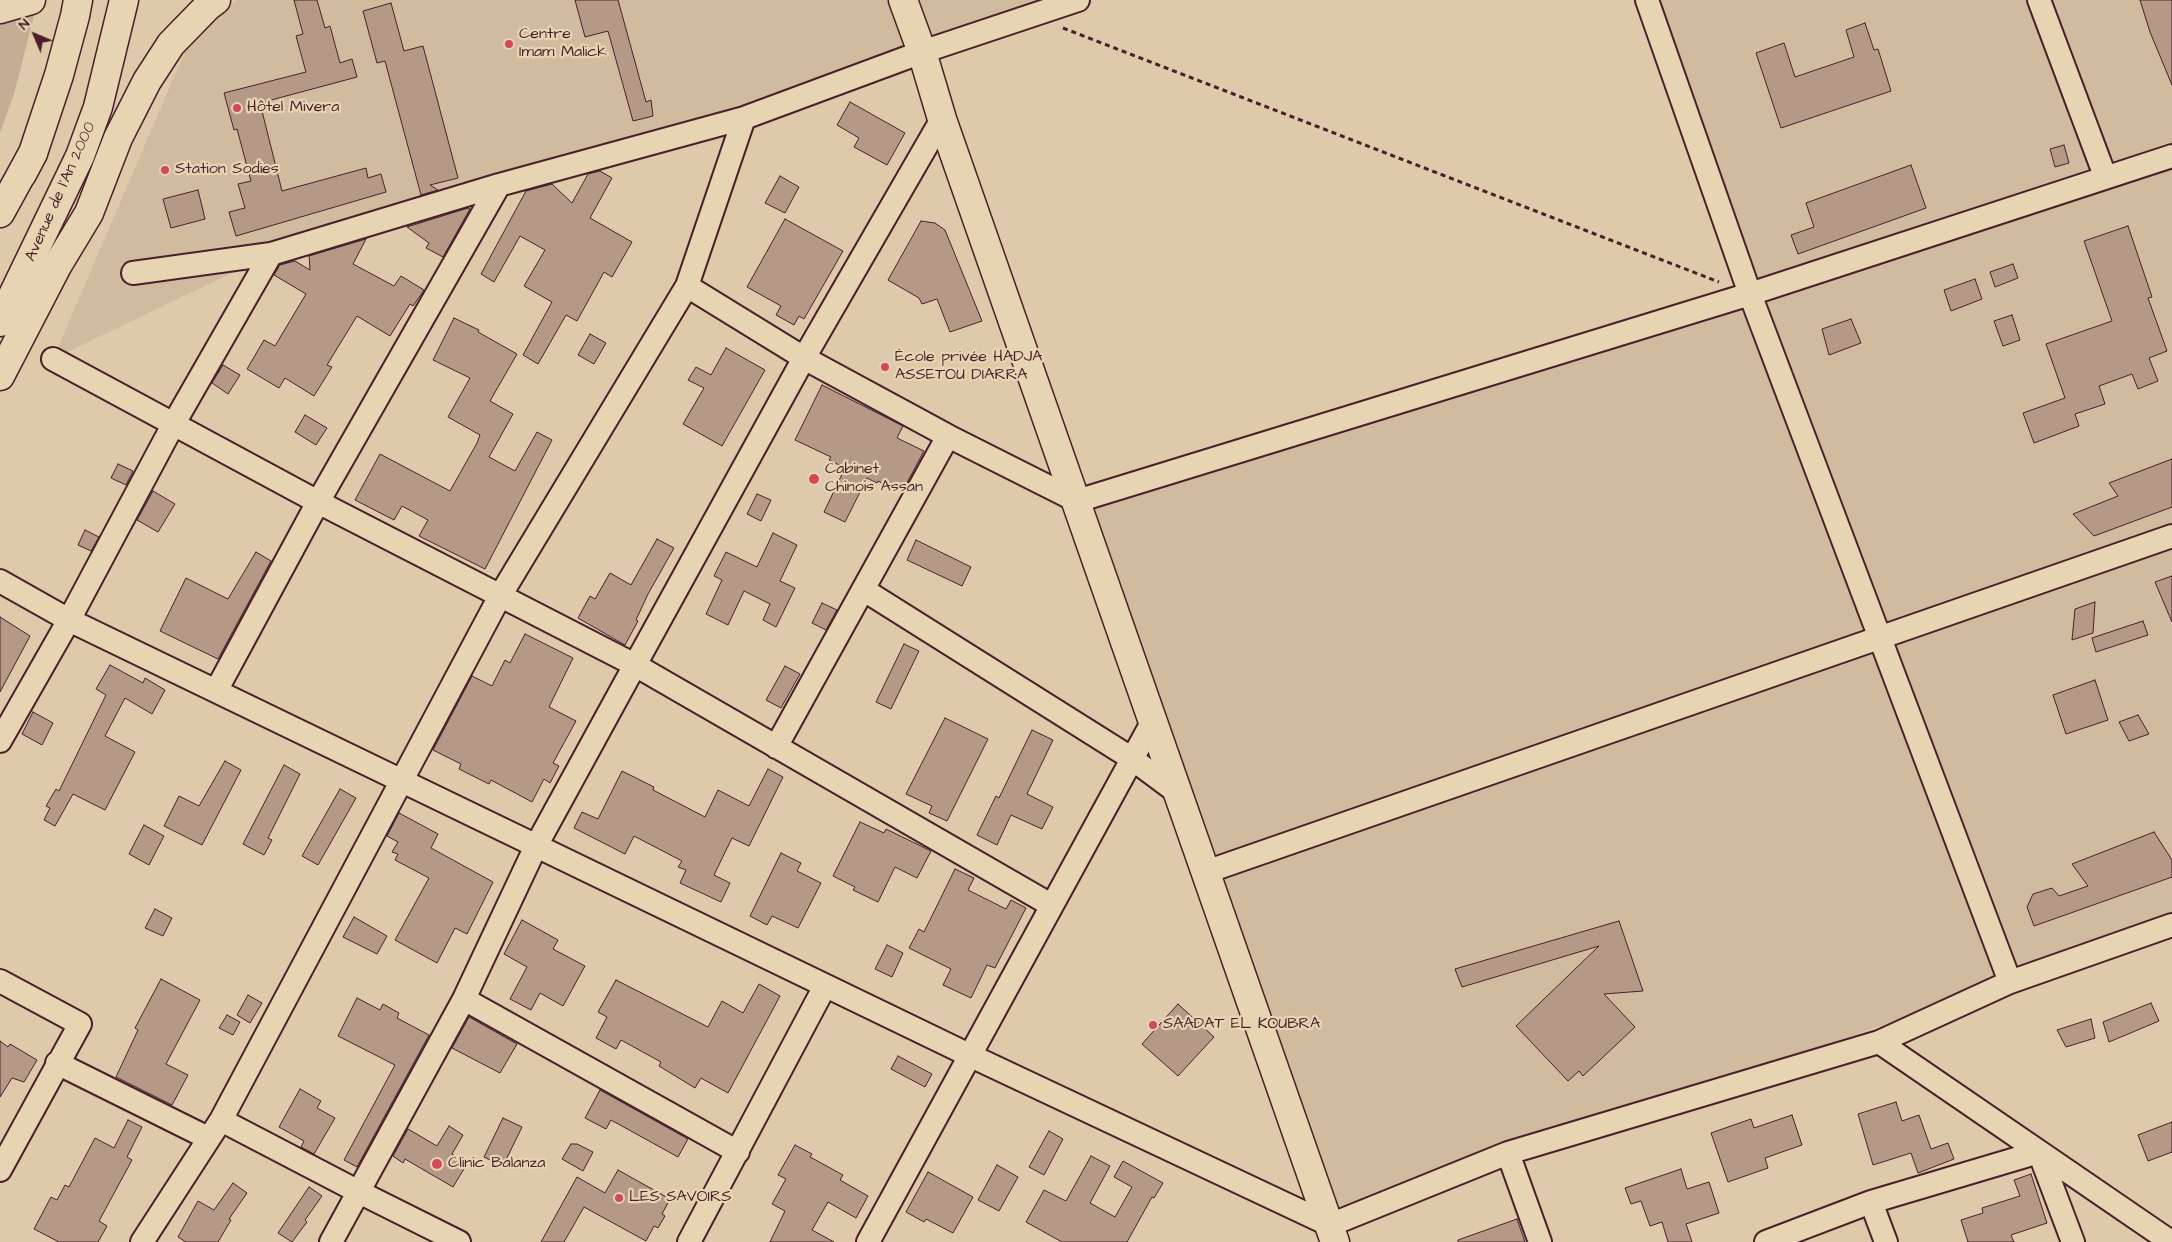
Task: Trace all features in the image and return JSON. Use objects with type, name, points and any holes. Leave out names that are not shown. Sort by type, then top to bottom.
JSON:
[{"type":"main road","points":[[0,9],[31,0]]},
{"type":"main road","points":[[0,376],[57,266],[89,213],[118,138],[147,81],[171,44],[216,0]]},
{"type":"main road","points":[[903,0],[922,52],[942,119],[1154,719],[1332,1234]]},
{"type":"main road","points":[[0,218],[33,153],[76,8]]},
{"type":"main road","name":"Avenue de l'An 2000","points":[[0,322],[80,156],[98,107],[123,8]]},
{"type":"main road","points":[[0,213],[33,153]]},
{"type":"street","points":[[133,273],[271,254],[500,185],[744,118],[922,52],[1078,0]]},
{"type":"street","points":[[1647,0],[1750,294],[1878,637],[2010,982]]},
{"type":"street","points":[[2039,0],[2105,176]]},
{"type":"street","points":[[142,1242],[221,1120],[500,596],[687,286],[744,118]]},
{"type":"street","points":[[331,1242],[464,999],[536,846],[634,665],[804,358],[942,119]]},
{"type":"street","points":[[687,286],[804,358],[948,436],[1077,501],[1750,294],[2105,176],[2172,156]]},
{"type":"street","points":[[216,691],[318,502],[500,185]]},
{"type":"street","points":[[0,741],[69,620],[173,425],[271,254]]},
{"type":"street","points":[[53,359],[318,502],[634,665],[1051,905]]},
{"type":"street","points":[[776,747],[948,436]]},
{"type":"street","points":[[1206,872],[2172,536]]},
{"type":"street","points":[[0,582],[69,620],[1332,1234],[1508,1153],[1879,1042],[2010,982],[2172,925]]},
{"type":"street","points":[[864,590],[1131,758],[1178,793]]},
{"type":"street","points":[[868,1242],[1154,719]]},
{"type":"street","points":[[0,980],[80,1024],[0,1170]]},
{"type":"street","points":[[689,1242],[825,986]]},
{"type":"street","points":[[464,999],[738,1152]]},
{"type":"street","points":[[1879,1042],[2171,1242]]},
{"type":"street","points":[[57,1063],[208,1138]]},
{"type":"street","points":[[221,1120],[459,1242]]},
{"type":"street","points":[[1766,1242],[1871,1202],[2039,1152]]},
{"type":"street","points":[[2039,1152],[2073,1242]]},
{"type":"street","points":[[1508,1153],[1540,1242]]},
{"type":"street","points":[[1871,1202],[1886,1242]]},
{"type":"path","points":[[1030,15],[1750,294]]},
{"type":"shaded area","points":[[0,0],[38,0],[14,94],[0,133]]},
{"type":"shaded area","points":[[237,0],[1078,0],[922,52],[271,254],[53,359],[192,35]]},
{"type":"shaded area","points":[[1647,0],[2172,0],[2172,925],[2010,982],[1340,1209],[1154,719],[1077,501],[1749,294]]},
{"type":"building","points":[[294,0],[317,0],[325,28],[330,26],[340,63],[352,59],[357,77],[260,103],[282,191],[366,168],[368,178],[381,174],[386,192],[236,236],[229,212],[245,208],[238,184],[251,181],[237,129],[234,130],[224,93],[306,72],[296,36],[303,34]]},
{"type":"building","points":[[575,0],[618,0],[646,102],[651,100],[653,116],[633,121],[608,31],[585,37]]},
{"type":"building","points":[[2140,0],[2172,0],[2172,85],[2150,32]]},
{"type":"building","points":[[391,3],[404,51],[423,46],[458,178],[430,185],[438,190],[421,195],[385,61],[377,63],[363,11]]},
{"type":"building","points":[[1865,23],[1874,50],[1878,49],[1891,91],[1781,128],[1756,53],[1784,43],[1795,77],[1854,57],[1846,30]]},
{"type":"building","points":[[850,102],[905,133],[887,165],[854,147],[859,138],[837,125]]},
{"type":"building","points":[[2064,145],[2069,163],[2055,167],[2050,149]]},
{"type":"building","points":[[1911,165],[1926,208],[1798,254],[1791,235],[1814,227],[1806,203]]},
{"type":"building","points":[[600,171],[612,178],[590,218],[632,242],[612,277],[604,272],[577,321],[566,315],[538,364],[523,355],[552,302],[524,286],[545,250],[520,236],[494,282],[481,274],[526,191],[552,184],[572,203],[588,174]]},
{"type":"building","points":[[780,176],[799,187],[785,213],[765,203]]},
{"type":"building","points":[[198,190],[205,219],[171,228],[163,199]]},
{"type":"building","points":[[468,208],[470,209],[443,257],[426,248],[429,243],[407,227]]},
{"type":"building","points":[[785,219],[843,251],[804,319],[799,316],[794,325],[776,315],[781,306],[747,287]]},
{"type":"building","points":[[921,221],[935,223],[945,230],[982,321],[950,332],[937,299],[922,304],[919,298],[888,280]]},
{"type":"building","points":[[2128,226],[2152,297],[2148,298],[2167,351],[2149,358],[2158,381],[2138,389],[2132,374],[2099,386],[2105,404],[2075,414],[2079,426],[2034,443],[2023,413],[2065,398],[2046,344],[2112,321],[2084,241]]},
{"type":"building","points":[[366,239],[353,264],[394,286],[401,276],[424,290],[413,306],[410,304],[390,336],[357,316],[327,365],[332,367],[314,396],[285,378],[279,388],[247,369],[264,340],[275,346],[306,294],[274,275],[280,265],[295,261],[310,270],[309,256]]},
{"type":"building","points":[[2013,264],[2018,278],[1995,287],[1990,272]]},
{"type":"building","points":[[1975,279],[1982,299],[1951,311],[1944,290]]},
{"type":"building","points":[[2012,315],[2020,340],[2003,346],[1994,321]]},
{"type":"building","points":[[454,318],[479,330],[478,332],[517,354],[490,401],[513,414],[489,457],[515,471],[537,432],[552,440],[485,569],[419,536],[428,520],[402,506],[394,520],[355,500],[380,454],[450,491],[477,443],[480,435],[448,417],[470,378],[433,360]]},
{"type":"building","points":[[1851,319],[1861,343],[1829,355],[1822,329]]},
{"type":"building","points":[[590,334],[606,343],[594,364],[578,355]]},
{"type":"building","points":[[726,348],[765,370],[722,446],[683,424],[704,388],[688,380],[696,367],[711,375]]},
{"type":"building","points":[[223,365],[240,375],[228,394],[212,383]]},
{"type":"building","points":[[822,385],[903,426],[897,438],[924,451],[902,492],[867,478],[845,522],[824,512],[845,468],[829,460],[831,457],[795,440]]},
{"type":"building","points":[[305,415],[327,428],[316,445],[295,432]]},
{"type":"building","points":[[2172,459],[2172,507],[2094,536],[2073,514],[2118,496],[2109,483]]},
{"type":"building","points":[[118,464],[133,471],[126,485],[111,478]]},
{"type":"building","points":[[153,491],[175,504],[158,532],[137,520]]},
{"type":"building","points":[[757,494],[771,500],[761,521],[747,514]]},
{"type":"building","points":[[85,530],[99,537],[91,551],[78,545]]},
{"type":"building","points":[[773,533],[797,545],[780,581],[795,588],[776,627],[763,620],[770,604],[744,591],[728,625],[706,614],[722,580],[714,576],[726,552],[757,567]]},
{"type":"building","points":[[657,539],[674,548],[648,594],[636,620],[638,621],[625,645],[578,618],[590,596],[595,599],[610,573],[631,585]]},
{"type":"building","points":[[916,540],[971,567],[962,586],[907,560]]},
{"type":"building","points":[[256,552],[271,561],[218,659],[160,631],[186,578],[228,599]]},
{"type":"building","points":[[2172,576],[2172,622],[2155,582]]},
{"type":"building","points":[[2095,602],[2093,633],[2072,640],[2075,609]]},
{"type":"building","points":[[822,603],[837,610],[826,630],[812,623]]},
{"type":"building","points":[[0,617],[30,636],[0,692]]},
{"type":"building","points":[[2143,621],[2148,635],[2096,652],[2092,638]]},
{"type":"building","points":[[525,634],[573,658],[549,707],[576,721],[553,763],[559,766],[550,783],[544,779],[532,802],[491,780],[489,784],[459,769],[461,764],[433,750],[472,676],[492,686],[505,660],[510,663]]},
{"type":"building","points":[[904,644],[919,651],[891,709],[876,702]]},
{"type":"building","points":[[110,665],[143,683],[145,678],[165,690],[152,714],[125,698],[105,736],[135,752],[105,810],[73,794],[55,826],[44,820],[50,808],[46,806],[56,789],[59,791],[106,695],[96,689]]},
{"type":"building","points":[[785,666],[800,674],[781,708],[766,700]]},
{"type":"building","points":[[2095,680],[2108,720],[2066,734],[2053,695]]},
{"type":"building","points":[[33,712],[53,723],[42,745],[22,734]]},
{"type":"building","points":[[2138,715],[2149,734],[2129,741],[2119,722]]},
{"type":"building","points":[[945,718],[988,739],[947,821],[929,813],[932,806],[906,794]]},
{"type":"building","points":[[1032,730],[1053,740],[1027,794],[1053,807],[1042,829],[1011,815],[997,845],[977,835],[996,796],[999,798]]},
{"type":"building","points":[[225,761],[241,770],[202,845],[164,826],[179,796],[199,806]]},
{"type":"building","points":[[284,765],[300,774],[268,838],[272,840],[264,855],[243,844]]},
{"type":"building","points":[[768,769],[783,777],[749,846],[732,838],[714,875],[730,883],[721,902],[680,883],[686,870],[678,867],[682,861],[634,836],[625,854],[574,828],[582,812],[598,819],[622,771],[654,787],[653,790],[705,817],[718,790],[749,806]]},
{"type":"building","points":[[340,789],[356,798],[318,865],[302,856]]},
{"type":"building","points":[[399,813],[438,834],[431,848],[493,882],[467,934],[455,928],[437,963],[395,940],[429,878],[395,860],[398,854],[392,852],[398,842],[387,836]]},
{"type":"building","points":[[860,822],[884,833],[886,829],[931,851],[917,878],[895,867],[878,902],[853,890],[855,887],[833,876]]},
{"type":"building","points":[[144,825],[164,836],[149,865],[129,854]]},
{"type":"building","points":[[2154,832],[2172,860],[2172,877],[2034,926],[2027,907],[2033,894],[2052,888],[2059,896],[2088,886],[2072,864]]},
{"type":"building","points":[[781,853],[801,863],[797,871],[821,883],[798,928],[772,916],[767,925],[750,916]]},
{"type":"building","points":[[955,869],[974,878],[968,890],[1006,909],[1011,900],[1026,908],[995,968],[987,965],[971,998],[943,985],[951,969],[909,948],[919,929],[924,932]]},
{"type":"building","points":[[155,909],[172,918],[163,936],[145,928]]},
{"type":"building","points":[[354,917],[387,936],[377,954],[343,937]]},
{"type":"building","points":[[522,920],[558,940],[553,949],[585,966],[563,1006],[540,993],[531,1010],[510,999],[527,967],[504,954]]},
{"type":"building","points":[[1619,921],[1643,991],[1604,994],[1635,1027],[1583,1076],[1579,1071],[1568,1081],[1516,1026],[1599,946],[1462,987],[1455,969]]},
{"type":"building","points":[[887,945],[903,953],[892,977],[875,969]]},
{"type":"building","points":[[161,979],[200,1000],[166,1064],[188,1075],[172,1105],[116,1077],[138,1030],[135,1028]]},
{"type":"building","points":[[616,980],[708,1027],[722,1001],[743,1013],[759,984],[780,996],[728,1093],[701,1078],[695,1088],[659,1066],[661,1062],[621,1040],[616,1049],[596,1038],[607,1017],[598,1012]]},
{"type":"building","points":[[248,995],[262,1003],[250,1023],[237,1015]]},
{"type":"building","points":[[357,998],[380,1010],[383,1004],[399,1013],[397,1018],[429,1035],[357,1167],[344,1160],[395,1065],[338,1036]]},
{"type":"building","points":[[2151,1003],[2159,1021],[2109,1042],[2103,1022]]},
{"type":"building","points":[[1178,1004],[1214,1037],[1178,1076],[1142,1044]]},
{"type":"building","points":[[227,1015],[240,1022],[233,1035],[219,1028]]},
{"type":"building","points":[[469,1017],[517,1044],[500,1073],[452,1048]]},
{"type":"building","points":[[2091,1019],[2095,1038],[2066,1047],[2057,1030]]},
{"type":"building","points":[[0,1041],[8,1047],[10,1044],[37,1060],[24,1082],[12,1078],[0,1097]]},
{"type":"building","points":[[898,1056],[932,1074],[925,1087],[891,1069]]},
{"type":"building","points":[[300,1089],[321,1101],[317,1108],[335,1118],[314,1154],[301,1147],[304,1141],[279,1127]]},
{"type":"building","points":[[600,1090],[688,1139],[678,1157],[611,1120],[606,1129],[585,1118]]},
{"type":"building","points":[[1896,1102],[1902,1121],[1919,1115],[1931,1149],[1948,1143],[1954,1159],[1918,1173],[1911,1153],[1873,1165],[1858,1114]]},
{"type":"building","points":[[1792,1115],[1802,1145],[1765,1158],[1768,1168],[1728,1182],[1711,1133],[1751,1119],[1754,1128]]},
{"type":"building","points":[[503,1118],[522,1127],[503,1166],[484,1157]]},
{"type":"building","points":[[128,1120],[142,1127],[127,1157],[132,1160],[99,1221],[107,1226],[98,1242],[59,1242],[34,1229],[51,1197],[57,1200],[65,1185],[69,1187],[95,1138],[114,1148]]},
{"type":"building","points":[[2172,1122],[2172,1152],[2148,1161],[2138,1135]]},
{"type":"building","points":[[449,1126],[463,1135],[452,1154],[467,1164],[453,1187],[405,1159],[403,1163],[393,1156],[408,1129],[437,1146]]},
{"type":"building","points":[[1049,1131],[1063,1139],[1044,1175],[1029,1167]]},
{"type":"building","points":[[571,1144],[577,1144],[593,1152],[583,1171],[562,1159]]},
{"type":"building","points":[[795,1145],[812,1154],[810,1157],[843,1175],[840,1180],[868,1196],[856,1218],[828,1202],[812,1230],[834,1242],[770,1242],[785,1211],[772,1204],[786,1179],[778,1175]]},
{"type":"building","points":[[1091,1156],[1110,1166],[1090,1203],[1115,1217],[1132,1187],[1114,1177],[1123,1161],[1163,1183],[1154,1198],[1152,1197],[1127,1242],[1062,1242],[1026,1222],[1044,1190],[1066,1201]]},
{"type":"building","points":[[997,1165],[1018,1177],[999,1211],[978,1200]]},
{"type":"building","points":[[1681,1169],[1687,1189],[1709,1182],[1719,1213],[1686,1224],[1692,1242],[1668,1242],[1662,1222],[1650,1226],[1641,1201],[1631,1204],[1625,1188]]},
{"type":"building","points":[[618,1170],[670,1199],[662,1214],[665,1216],[658,1228],[654,1226],[646,1241],[584,1207],[564,1242],[541,1242],[577,1177],[605,1193]]},
{"type":"building","points":[[928,1172],[973,1197],[953,1233],[926,1219],[924,1222],[906,1212]]},
{"type":"building","points":[[2031,1174],[2047,1223],[2011,1235],[2014,1242],[1968,1242],[1961,1220],[1983,1213],[1982,1208],[2020,1196],[2014,1180]]},
{"type":"building","points":[[233,1183],[247,1193],[229,1219],[231,1220],[218,1242],[186,1242],[178,1237],[198,1201],[214,1210]]},
{"type":"building","points":[[309,1187],[322,1196],[305,1220],[307,1222],[292,1242],[278,1233]]},
{"type":"building","points":[[1517,1219],[1525,1242],[1458,1242],[1458,1240]]},
{"type":"place","name":"Centre Imam Malick","points":[[509,44]]},
{"type":"place","name":"Hôtel Mivera","points":[[237,108]]},
{"type":"place","name":"Station Sodies","points":[[165,170]]},
{"type":"place","name":"École privée HADJA ASSETOU DIARRA","points":[[885,367]]},
{"type":"place","name":"Cabinet Chinois Assan","points":[[814,479]]},
{"type":"place","name":"SAADAT EL KOUBRA","points":[[1153,1025]]},
{"type":"place","name":"Clinic Balanza","points":[[437,1164]]},
{"type":"place","name":"LES SAVOIRS","points":[[619,1198]]}]
